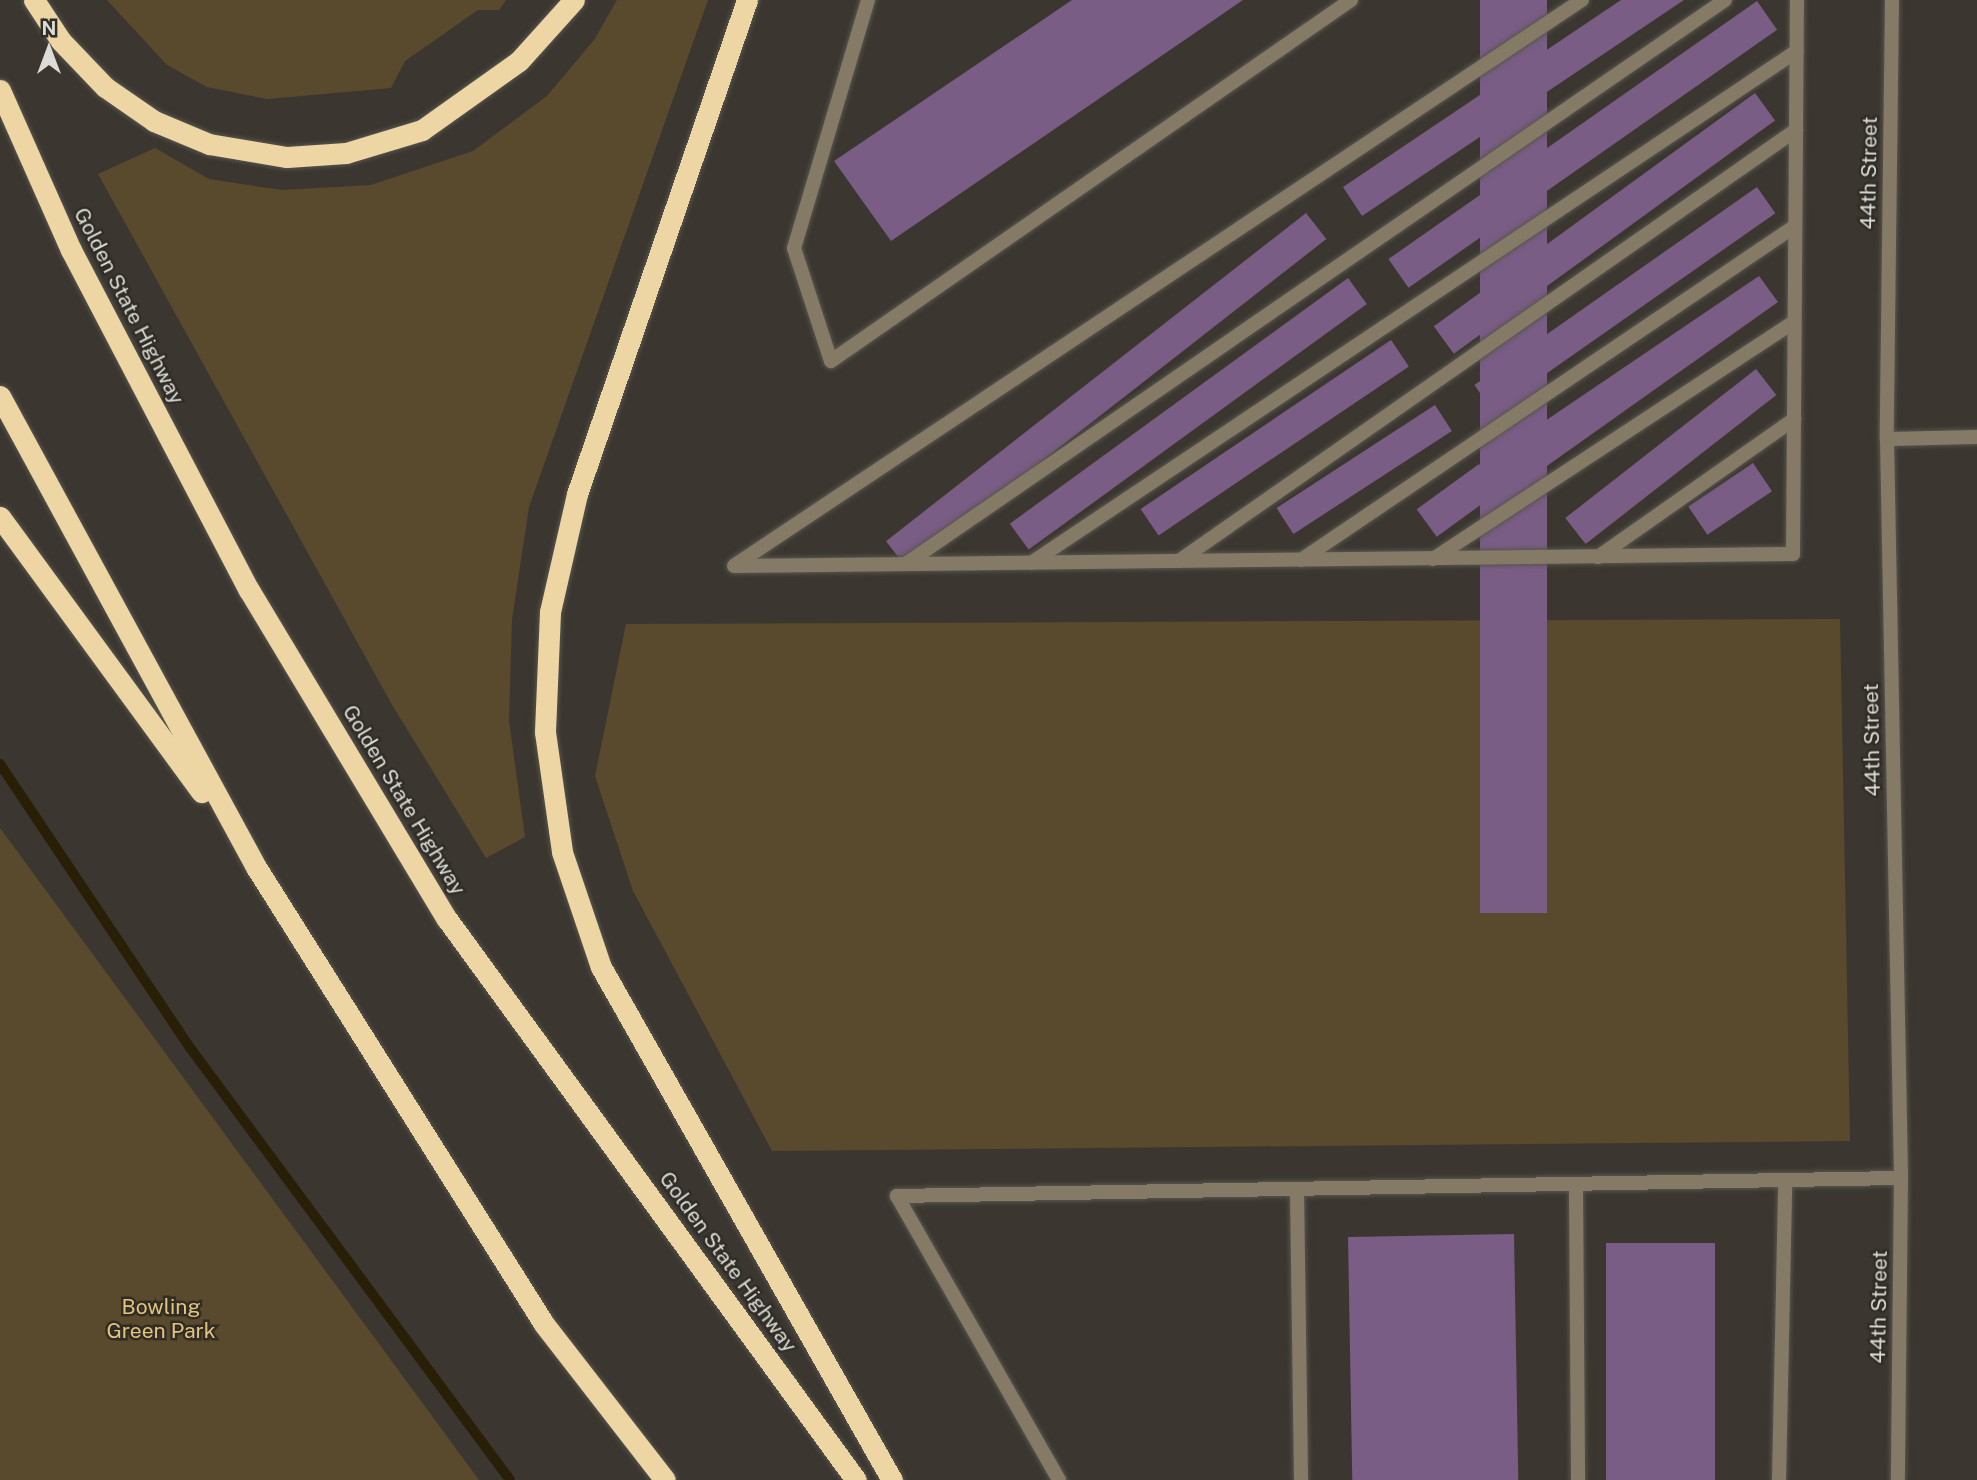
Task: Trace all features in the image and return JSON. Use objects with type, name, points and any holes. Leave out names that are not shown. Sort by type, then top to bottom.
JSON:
[{"type":"highway","points":[[34,0],[61,41],[105,86],[154,121],[209,144],[287,157],[346,153],[422,130],[519,61],[575,0]]},
{"type":"highway","points":[[747,0],[577,494],[550,612],[545,732],[562,852],[601,967],[892,1480]]},
{"type":"highway","name":"Golden State Highway","points":[[0,90],[71,250],[249,590],[447,919],[856,1480]]},
{"type":"highway","points":[[0,396],[256,867],[544,1324],[665,1480]]},
{"type":"highway","points":[[0,517],[256,867]]},
{"type":"street","points":[[868,0],[794,248],[831,360],[1351,0]]},
{"type":"street","points":[[1582,0],[734,566],[1793,554],[1797,0]]},
{"type":"street","points":[[906,564],[1725,0]]},
{"type":"street","name":"44th Street","points":[[1892,0],[1887,439],[1901,1178],[1898,1480]]},
{"type":"street","points":[[1031,563],[1797,51]]},
{"type":"street","points":[[1179,561],[1796,130]]},
{"type":"street","points":[[1301,560],[1796,226]]},
{"type":"street","points":[[1433,559],[1794,322]]},
{"type":"street","points":[[1598,557],[1794,419]]},
{"type":"street","points":[[1887,439],[1977,437]]},
{"type":"street","points":[[1059,1480],[897,1196],[1785,1183],[1901,1178]]},
{"type":"street","points":[[1779,1480],[1785,1183]]},
{"type":"street","points":[[1576,1186],[1578,1480]]},
{"type":"street","points":[[1297,1190],[1301,1480]]},
{"type":"green space","points":[[107,0],[506,0],[499,10],[478,10],[405,61],[391,88],[267,99],[207,87],[167,65]]},
{"type":"green space","points":[[617,0],[708,0],[529,507],[512,619],[509,721],[525,837],[486,858],[391,703],[98,174],[155,148],[209,179],[281,190],[371,185],[473,151],[547,96],[594,40]]},
{"type":"green space","points":[[1840,619],[1850,1141],[772,1151],[633,891],[595,776],[626,624]]},
{"type":"green space","name":"Bowling Green Park","points":[[0,828],[479,1480],[0,1480]]},
{"type":"building","points":[[1072,0],[1243,0],[891,241],[834,161]]},
{"type":"building","points":[[1480,0],[1547,0],[1547,913],[1480,913]]},
{"type":"building","points":[[1621,0],[1684,0],[1362,216],[1343,187]]},
{"type":"building","points":[[1757,1],[1777,30],[1408,288],[1388,259]]},
{"type":"building","points":[[1755,93],[1775,121],[1454,354],[1434,326]]},
{"type":"building","points":[[1757,187],[1775,213],[1493,411],[1474,385]]},
{"type":"building","points":[[1306,213],[1326,239],[906,567],[886,541]]},
{"type":"building","points":[[1759,276],[1778,302],[1537,473],[1514,442]]},
{"type":"building","points":[[1348,278],[1367,304],[1029,550],[1010,524]]},
{"type":"building","points":[[1391,340],[1409,367],[1159,535],[1141,509]]},
{"type":"building","points":[[1756,369],[1776,395],[1586,544],[1565,518]]},
{"type":"building","points":[[1435,405],[1452,431],[1293,534],[1276,508]]},
{"type":"building","points":[[1753,463],[1772,491],[1707,535],[1688,507]]},
{"type":"building","points":[[1479,464],[1499,492],[1437,537],[1417,509]]},
{"type":"building","points":[[1514,1234],[1518,1480],[1352,1480],[1348,1237]]},
{"type":"building","points":[[1606,1243],[1715,1243],[1715,1480],[1606,1480]]},
{"type":"waterway","points":[[0,764],[191,1049],[510,1480]]}]
